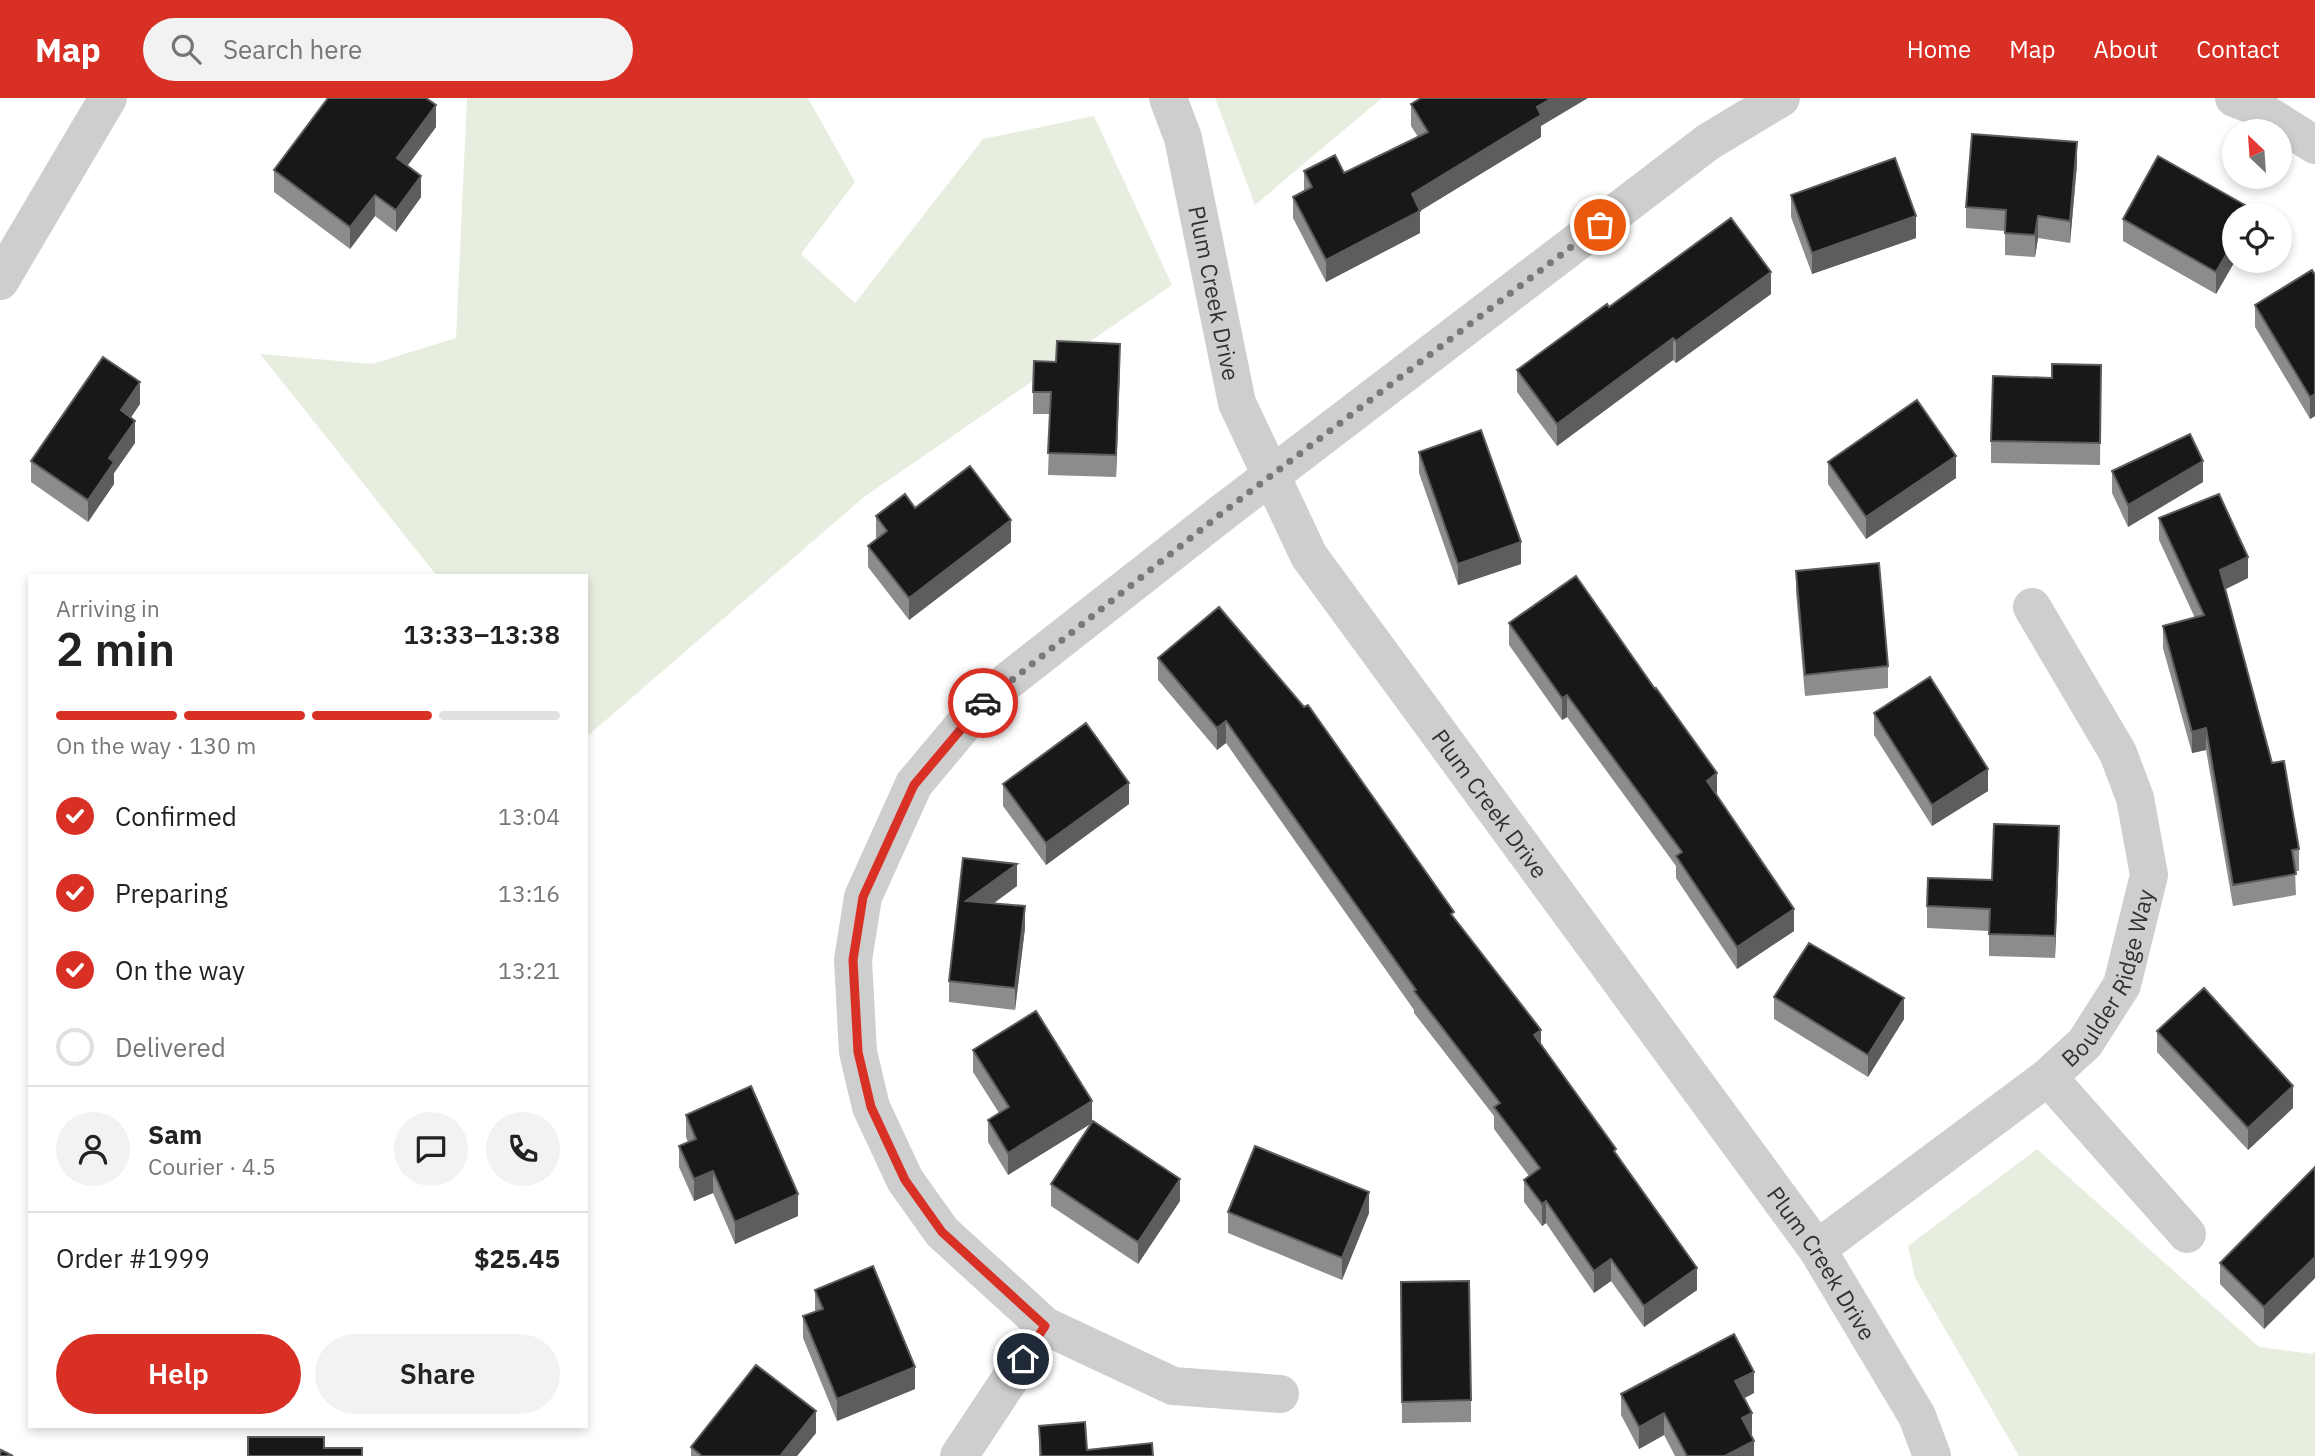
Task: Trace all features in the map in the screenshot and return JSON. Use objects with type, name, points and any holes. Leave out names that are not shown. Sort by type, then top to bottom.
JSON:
[{"type":"street","points":[[0,281],[108,98]]},
{"type":"street","name":"Plum Creek Drive","points":[[1168,98],[1183,138],[1237,403],[1309,556],[1817,1249],[1917,1416],[1932,1456]]},
{"type":"street","points":[[1280,1394],[1173,1385],[1045,1326],[942,1232],[905,1180],[871,1107],[858,1052],[853,960],[863,897],[914,785],[986,698],[1222,513],[1707,142],[1781,98]]},
{"type":"street","points":[[2234,98],[2252,105],[2315,145]]},
{"type":"street","name":"Boulder Ridge Way","points":[[1817,1249],[2048,1077],[2085,1043],[2122,985],[2149,875],[2134,798],[2118,753],[2032,607]]},
{"type":"street","points":[[2048,1077],[2187,1234]]},
{"type":"street","points":[[960,1456],[1045,1326]]},
{"type":"green space","points":[[467,98],[808,98],[855,182],[801,254],[855,303],[983,139],[1094,116],[1172,285],[864,497],[588,734],[588,574],[435,574],[260,354],[372,364],[456,338]]},
{"type":"green space","points":[[1215,98],[1382,98],[1255,205]]},
{"type":"green space","points":[[2037,1149],[2259,1347],[2312,1354],[2315,1351],[2315,1456],[2019,1456],[1915,1278],[1908,1246]]},
{"type":"building","points":[[328,98],[426,98],[436,105],[397,158],[421,176],[396,210],[375,195],[350,227],[274,170]]},
{"type":"building","points":[[1421,98],[1552,98],[1537,107],[1541,115],[1412,194],[1420,211],[1326,260],[1293,197],[1312,187],[1304,171],[1335,155],[1344,173],[1428,132],[1411,104]]},
{"type":"building","points":[[1972,134],[2077,142],[2070,221],[2038,216],[2035,235],[2005,233],[2006,210],[1966,207]]},
{"type":"building","points":[[2158,156],[2241,203],[2222,203],[2222,262],[2216,272],[2123,219]]},
{"type":"building","points":[[1895,158],[1916,216],[1812,253],[1791,195]]},
{"type":"building","points":[[1731,218],[1771,272],[1676,341],[1673,338],[1557,424],[1517,370]]},
{"type":"building","points":[[2312,270],[2315,275],[2315,394],[2310,397],[2255,305]]},
{"type":"building","points":[[1057,341],[1120,344],[1116,455],[1048,453],[1051,392],[1033,392],[1034,361],[1056,362]]},
{"type":"building","points":[[103,357],[140,382],[121,410],[135,421],[109,458],[114,462],[88,500],[31,461]]},
{"type":"building","points":[[2052,364],[2101,365],[2100,443],[1991,441],[1993,376],[2052,378]]},
{"type":"building","points":[[1917,400],[1956,456],[1866,517],[1828,462]]},
{"type":"building","points":[[1481,430],[1521,542],[1458,564],[1419,452]]},
{"type":"building","points":[[2190,434],[2203,461],[2128,505],[2112,471]]},
{"type":"building","points":[[970,466],[1011,520],[909,598],[868,546],[887,531],[876,516],[905,494],[915,508]]},
{"type":"building","points":[[2219,494],[2248,557],[2220,570],[2272,763],[2284,761],[2299,849],[2292,850],[2296,874],[2233,885],[2206,728],[2192,732],[2163,626],[2204,615],[2159,518]]},
{"type":"building","points":[[1879,563],[1888,666],[1805,675],[1796,571]]},
{"type":"building","points":[[1576,576],[1717,773],[1707,781],[1794,909],[1737,947],[1676,856],[1682,852],[1567,695],[1562,698],[1509,623]]},
{"type":"building","points":[[1219,607],[1304,707],[1308,705],[1454,912],[1451,914],[1541,1030],[1534,1035],[1697,1268],[1644,1306],[1611,1259],[1594,1271],[1546,1201],[1542,1204],[1524,1180],[1540,1168],[1494,1107],[1500,1103],[1414,991],[1416,990],[1226,721],[1217,728],[1158,658]]},
{"type":"building","points":[[1930,677],[1988,769],[1932,805],[1874,713]]},
{"type":"building","points":[[1086,723],[1129,783],[1046,843],[1003,784]]},
{"type":"building","points":[[1994,824],[2059,826],[2055,936],[1989,934],[1990,909],[1927,906],[1928,878],[1992,880]]},
{"type":"building","points":[[963,858],[1017,864],[966,901],[1025,906],[1015,988],[949,981]]},
{"type":"building","points":[[1809,943],[1904,998],[1868,1055],[1774,997]]},
{"type":"building","points":[[2204,988],[2293,1086],[2248,1128],[2157,1031]]},
{"type":"building","points":[[1036,1011],[1092,1101],[1008,1153],[988,1120],[1009,1107],[973,1050]]},
{"type":"building","points":[[751,1086],[798,1194],[735,1222],[713,1171],[694,1179],[679,1146],[696,1139],[686,1115]]},
{"type":"building","points":[[1093,1121],[1180,1179],[1138,1242],[1051,1184]]},
{"type":"building","points":[[1255,1146],[1369,1192],[1342,1258],[1228,1212]]},
{"type":"building","points":[[2315,1167],[2315,1257],[2264,1307],[2220,1263]]},
{"type":"building","points":[[873,1266],[915,1367],[837,1399],[803,1316],[823,1309],[815,1290]]},
{"type":"building","points":[[1469,1281],[1471,1400],[1402,1402],[1401,1282]]},
{"type":"building","points":[[1734,1334],[1754,1372],[1735,1381],[1752,1413],[1742,1418],[1754,1441],[1725,1456],[1687,1456],[1664,1413],[1639,1427],[1621,1394]]},
{"type":"building","points":[[756,1365],[816,1411],[780,1456],[702,1456],[691,1447]]},
{"type":"building","points":[[1085,1422],[1087,1450],[1152,1443],[1153,1456],[1041,1456],[1039,1426]]},
{"type":"building","points":[[248,1437],[324,1437],[324,1448],[362,1448],[362,1456],[248,1456]]},
{"type":"building","points":[[1,1450],[13,1456],[0,1456]]},
{"type":"way so far","points":[[983,703],[1222,513],[1600,225]]},
{"type":"route","points":[[983,703],[914,785],[863,897],[853,960],[858,1052],[871,1107],[905,1180],[942,1232],[1045,1326],[1023,1359]]}]
